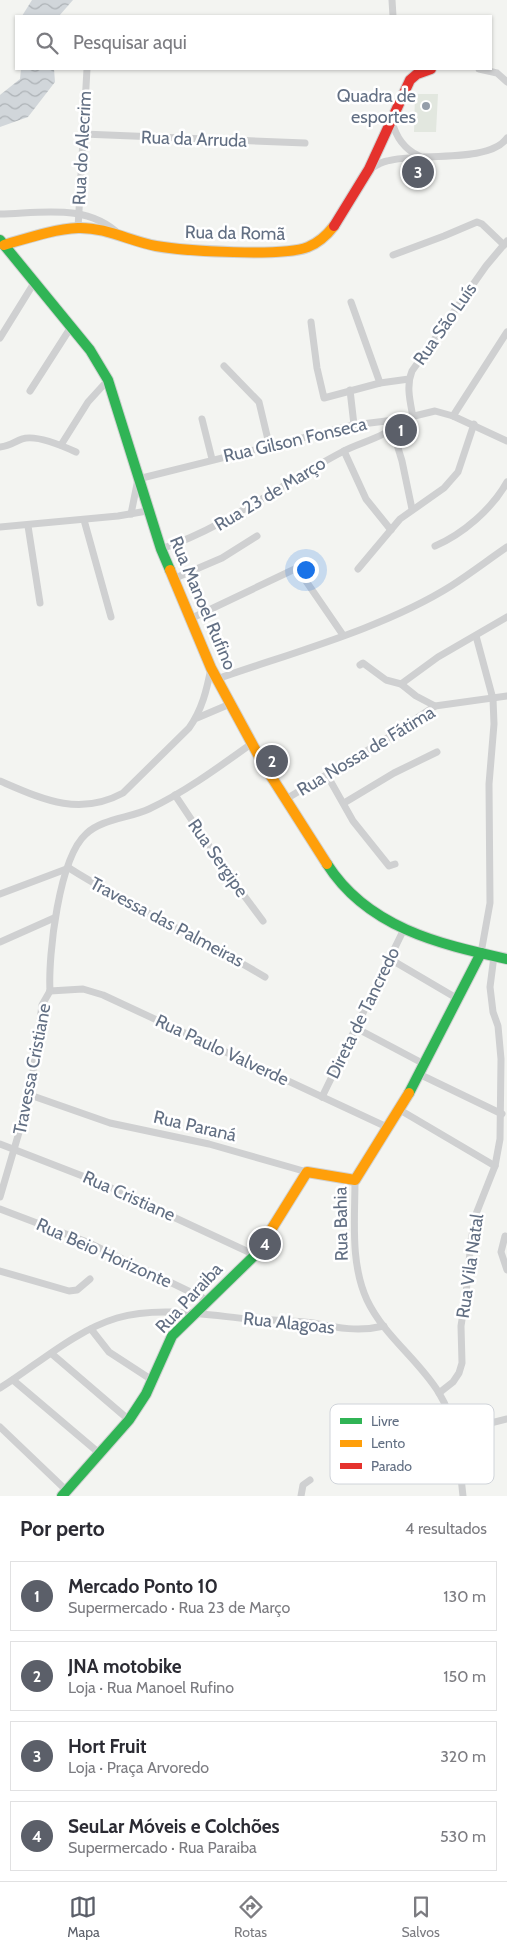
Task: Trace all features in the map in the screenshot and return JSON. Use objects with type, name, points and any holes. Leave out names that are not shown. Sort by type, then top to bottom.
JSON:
[{"type":"street","points":[[392,0],[393,15]]},
{"type":"street","name":"Rua do Alecrim","points":[[78,228],[87,70]]},
{"type":"street","points":[[482,70],[506,78]]},
{"type":"street","name":"Rua da Romã","points":[[2,242],[78,228],[97,230],[150,244],[185,249],[273,252],[297,250],[319,241],[327,235],[370,169],[405,89],[417,71]]},
{"type":"street","points":[[392,121],[398,139],[404,147],[420,157]]},
{"type":"street","name":"Rua da Arruda","points":[[83,134],[305,143]]},
{"type":"street","points":[[370,169],[386,161],[484,152],[500,145],[507,138]]},
{"type":"street","name":"Rua da Romã","points":[[0,214],[78,213],[105,223],[122,237]]},
{"type":"street","points":[[393,255],[477,222],[505,243]]},
{"type":"street","name":"Rua Manoel Rufino","points":[[2,242],[90,350],[108,380],[147,511],[173,579],[211,668],[251,744],[331,872],[347,893],[372,912],[404,929],[429,940],[507,959]]},
{"type":"street","name":"Rua São Luís","points":[[413,417],[409,379],[422,354],[505,243]]},
{"type":"street","points":[[0,337],[34,283]]},
{"type":"street","points":[[351,302],[380,383]]},
{"type":"street","points":[[311,322],[323,397],[380,383],[409,379]]},
{"type":"street","points":[[30,390],[71,327]]},
{"type":"street","points":[[452,416],[507,332]]},
{"type":"street","points":[[224,366],[260,402],[269,444]]},
{"type":"street","points":[[61,445],[88,402],[108,380]]},
{"type":"street","points":[[350,390],[354,425]]},
{"type":"street","name":"Rua Gilson Fonseca","points":[[138,479],[269,444],[354,425],[402,419],[439,411],[474,424],[506,439]]},
{"type":"street","points":[[202,419],[212,459]]},
{"type":"street","name":"Rua 23 de Março","points":[[161,549],[210,530],[344,450],[374,440],[402,419]]},
{"type":"street","points":[[358,569],[391,530],[412,509],[444,488],[458,472],[474,424]]},
{"type":"street","points":[[392,428],[412,509]]},
{"type":"street","points":[[0,447],[13,445],[28,438],[61,445],[76,452]]},
{"type":"street","points":[[344,450],[366,499],[391,530]]},
{"type":"street","points":[[131,514],[138,479]]},
{"type":"street","points":[[435,546],[455,536],[484,511],[499,495],[507,482]]},
{"type":"street","points":[[0,528],[84,520],[147,511]]},
{"type":"street","points":[[84,520],[111,617]]},
{"type":"street","points":[[28,526],[40,603]]},
{"type":"street","points":[[173,579],[222,558],[257,536]]},
{"type":"street","points":[[217,679],[343,635],[412,607],[450,587],[507,547]]},
{"type":"street","points":[[190,619],[246,594],[290,570],[298,568],[343,635]]},
{"type":"street","points":[[401,684],[438,657],[507,617]]},
{"type":"street","points":[[476,636],[493,700],[494,724],[489,784],[490,895],[488,920],[481,953]]},
{"type":"street","points":[[360,665],[363,663],[388,682],[401,684],[416,696],[435,706]]},
{"type":"street","points":[[197,718],[211,668]]},
{"type":"street","name":"Rua Nossa de Fátima","points":[[286,799],[383,741],[435,706],[493,700],[507,696]]},
{"type":"street","points":[[0,781],[43,799],[65,804],[97,804],[111,800],[123,793],[197,718],[230,704]]},
{"type":"street","name":"Travessa Cristiane","points":[[0,1197],[16,1148],[30,1095],[42,1005],[50,990],[54,918],[79,842],[90,830],[134,816],[176,795],[251,744]]},
{"type":"street","points":[[344,803],[394,773],[438,752]]},
{"type":"street","points":[[327,775],[364,837],[390,866],[395,864]]},
{"type":"street","name":"Rua Sergipe","points":[[176,795],[220,863],[263,921]]},
{"type":"street","points":[[0,894],[69,868]]},
{"type":"street","name":"Travessa das Palmeiras","points":[[69,868],[90,881],[220,949],[265,977]]},
{"type":"street","points":[[0,942],[54,918]]},
{"type":"street","name":"Direta de Tancredo","points":[[322,1097],[404,929]]},
{"type":"street","name":"Rua Bahia","points":[[444,1404],[439,1393],[384,1326],[368,1300],[357,1266],[355,1180],[400,1110],[481,953]]},
{"type":"street","name":"Rua Vila Natal","points":[[439,1393],[453,1382],[459,1373],[462,1363],[461,1326],[471,1241],[476,1214],[494,1166],[502,1114],[498,1026],[491,1000],[494,956]]},
{"type":"street","points":[[390,959],[458,999]]},
{"type":"street","name":"Rua Paulo Valverde","points":[[50,990],[83,989],[103,995],[389,1128]]},
{"type":"street","points":[[498,1026],[507,1028]]},
{"type":"street","points":[[356,1028],[424,1064]]},
{"type":"street","points":[[419,1074],[502,1114]]},
{"type":"street","name":"Rua Paraná","points":[[30,1095],[118,1124],[209,1144],[307,1172],[355,1180]]},
{"type":"street","points":[[400,1110],[494,1166]]},
{"type":"street","name":"Rua Cristiane","points":[[0,1144],[16,1148],[98,1182],[255,1254]]},
{"type":"street","name":"Rua Paraiba","points":[[64,1494],[129,1420],[152,1380],[172,1336],[255,1254],[277,1223],[307,1172]]},
{"type":"street","name":"Rua Beio Horizonte","points":[[0,1209],[87,1242],[207,1300]]},
{"type":"street","points":[[505,1236],[501,1252],[506,1266]]},
{"type":"street","points":[[0,1271],[69,1292],[76,1290],[90,1280]]},
{"type":"street","name":"Rua Alagoas","points":[[0,1388],[91,1329],[109,1321],[130,1316],[152,1313],[194,1314],[313,1323],[356,1330],[384,1326]]},
{"type":"street","points":[[91,1329],[109,1352],[152,1380]]},
{"type":"street","points":[[52,1354],[129,1420]]},
{"type":"street","points":[[13,1380],[99,1453]]},
{"type":"street","points":[[494,1422],[507,1419]]},
{"type":"street","points":[[0,1427],[64,1494]]},
{"type":"street","points":[[302,1496],[304,1484],[310,1480]]},
{"type":"shaded area","name":"Quadra de esportes","points":[[415,94],[438,94],[436,132],[414,132]]},
{"type":"water","points":[[32,0],[73,0],[60,15],[23,15]]},
{"type":"water","points":[[21,70],[54,70],[55,82],[28,117],[0,127],[0,95],[20,79]]},
{"type":"traffic: fast","points":[[0,240],[90,350],[108,380],[161,549],[170,570]]},
{"type":"traffic: fast","points":[[327,864],[343,886],[383,918],[406,930],[430,939],[507,959]]},
{"type":"traffic: fast","points":[[409,1093],[481,953]]},
{"type":"traffic: fast","points":[[62,1496],[129,1420],[146,1394],[172,1336],[255,1255],[261,1246]]},
{"type":"traffic: slow","points":[[4,245],[50,232],[88,228],[146,244],[170,248],[234,252],[278,252],[308,247],[322,238],[334,226]]},
{"type":"traffic: slow","points":[[170,570],[211,668],[262,762],[327,864]]},
{"type":"traffic: slow","points":[[261,1246],[307,1172],[355,1180],[409,1093]]},
{"type":"traffic: jam","points":[[334,226],[369,169],[410,80],[417,74],[428,70]]},
{"type":"place","name":"Quadra de esportes","points":[[426,106]]},
{"type":"place","name":"Hort Fruit","points":[[418,172]]},
{"type":"place","name":"Mercado Ponto 10","points":[[401,430]]},
{"type":"place","name":"JNA motobike","points":[[272,761]]},
{"type":"place","name":"SeuLar Móveis e Colchões","points":[[265,1244]]}]
